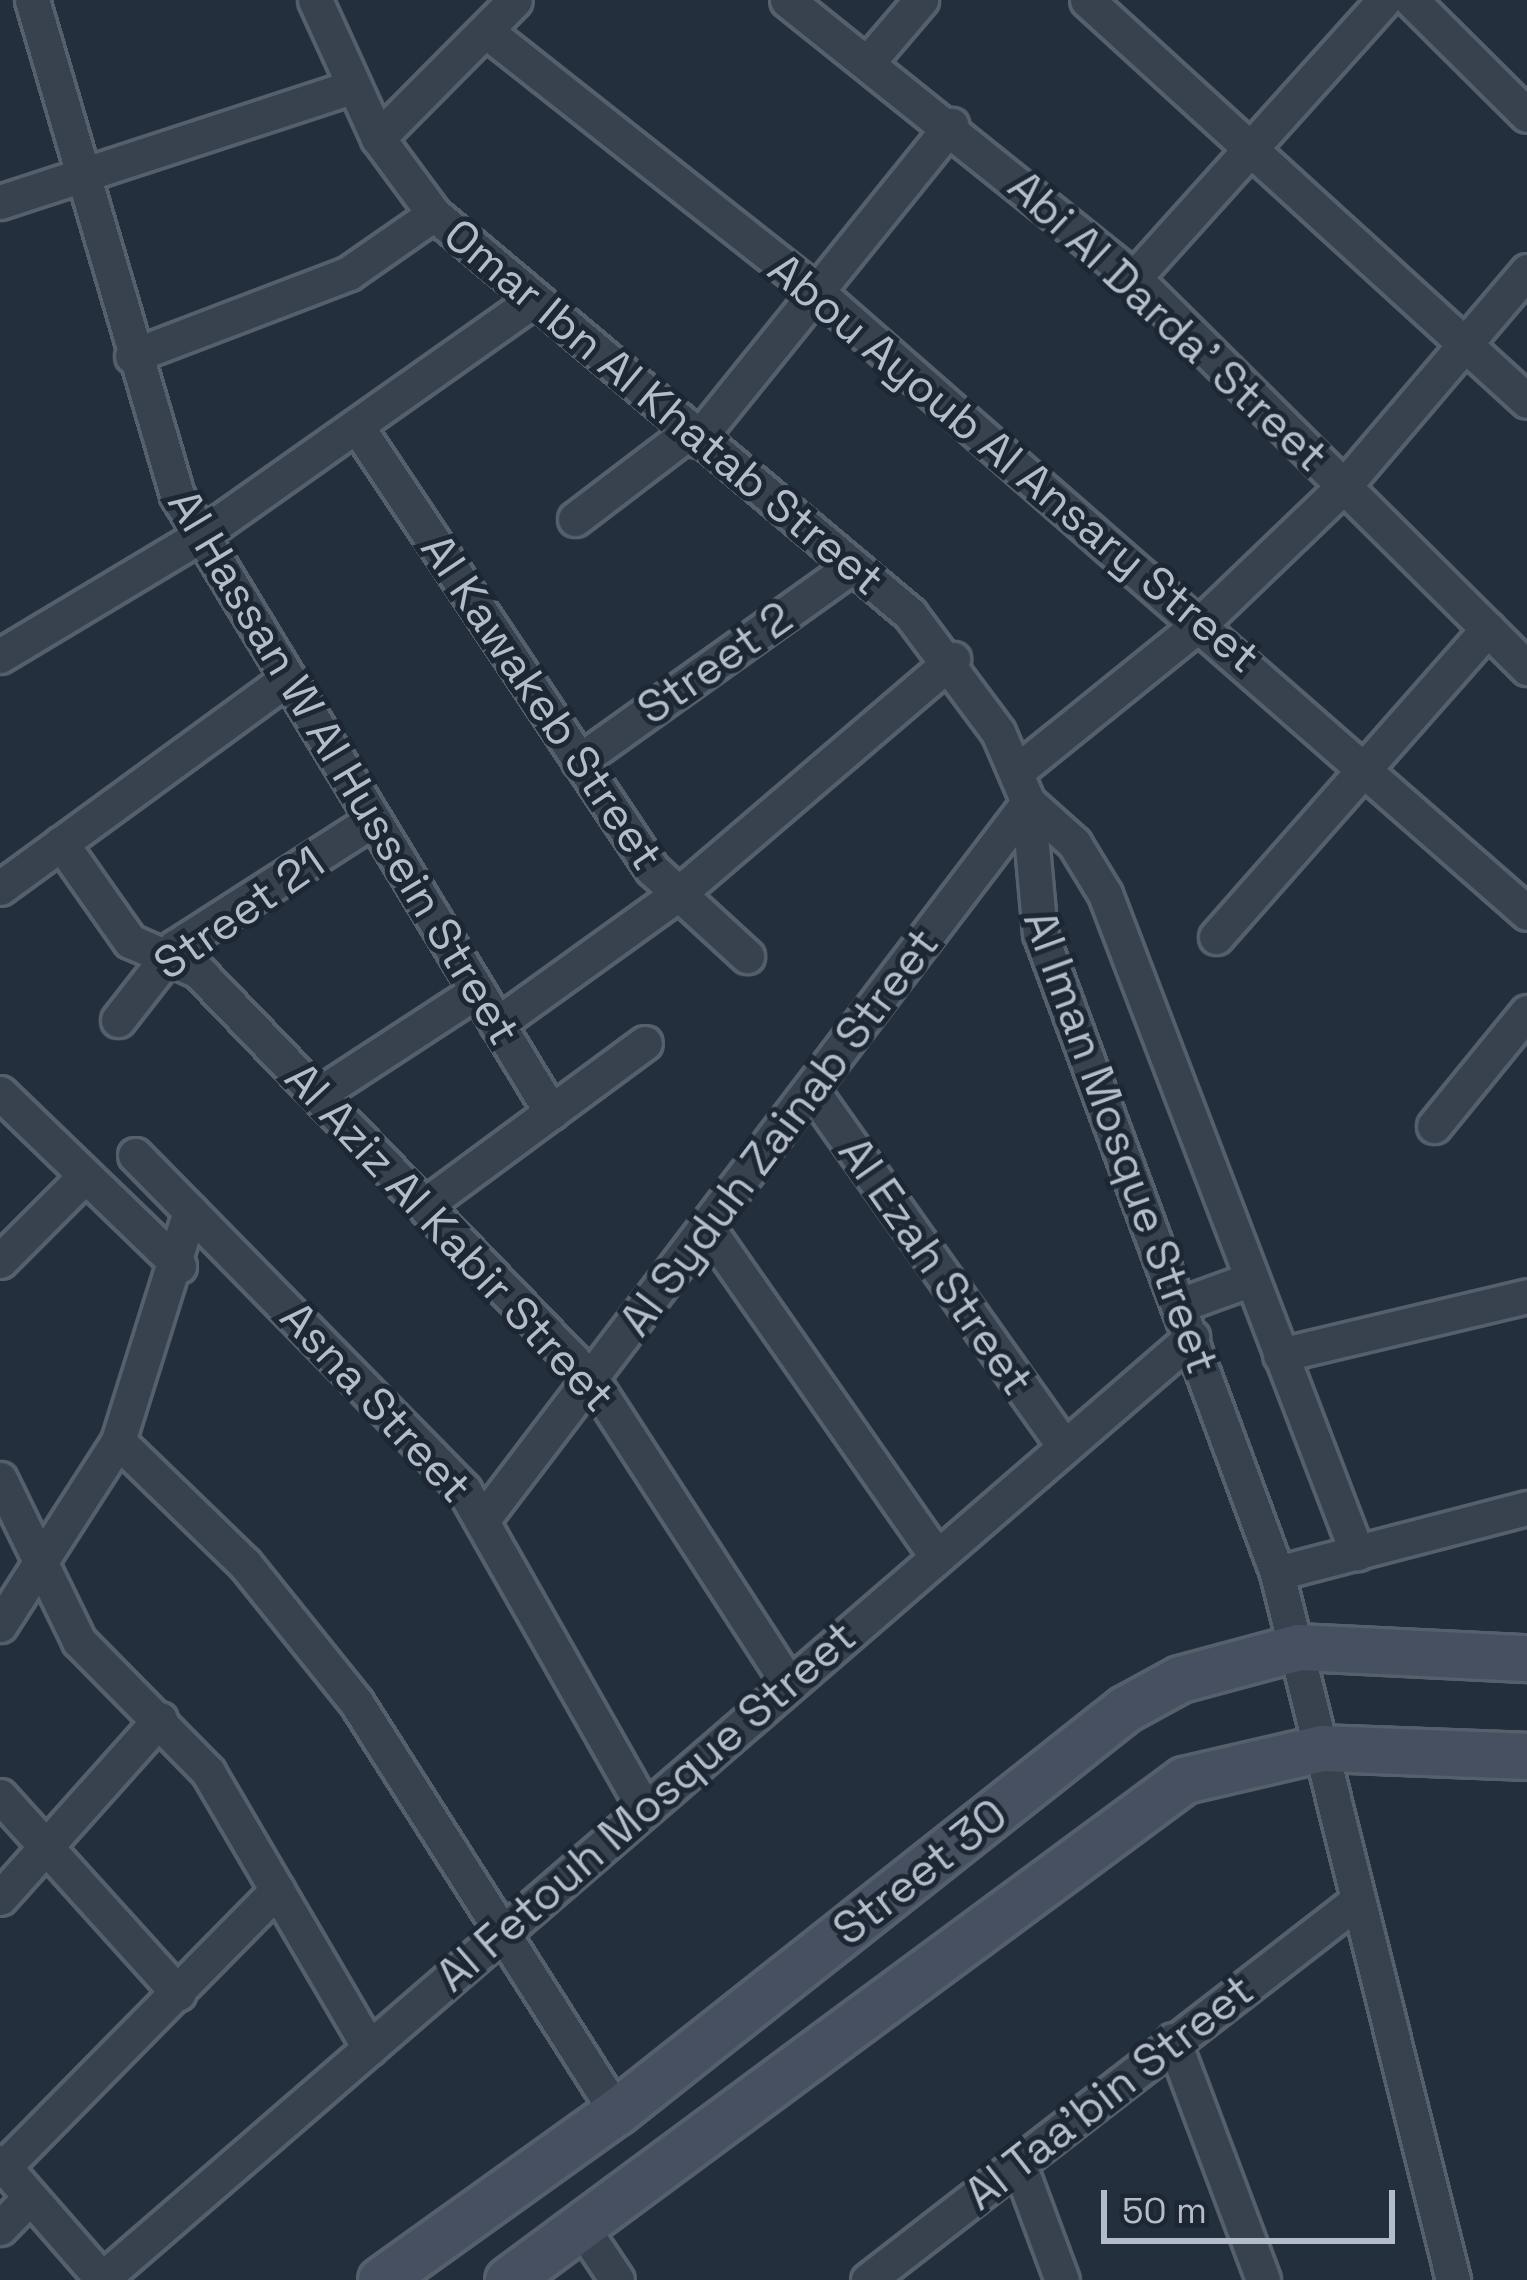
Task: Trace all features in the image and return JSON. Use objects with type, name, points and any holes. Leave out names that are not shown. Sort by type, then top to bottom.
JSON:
[{"type":"street","name":"Al Hassan W Al Hussein Street","points":[[32,0],[132,356],[198,537],[551,1112]]},
{"type":"street","name":"Omar Ibn Al Khatab Street","points":[[316,0],[378,138],[434,214],[531,302],[852,566],[952,659],[1022,787]]},
{"type":"street","points":[[378,138],[515,0]]},
{"type":"street","name":"Abi Al Darda' Street","points":[[787,0],[952,124],[1134,278],[1527,668]]},
{"type":"street","points":[[868,62],[920,0]]},
{"type":"street","points":[[1088,0],[1527,401]]},
{"type":"street","points":[[1134,278],[1384,0]]},
{"type":"street","points":[[1411,0],[1524,107]]},
{"type":"street","name":"Abou Ayoub Al Ansary Street","points":[[486,31],[817,292],[1203,621],[1527,914]]},
{"type":"street","points":[[0,202],[83,182],[352,87]]},
{"type":"street","points":[[575,519],[693,436],[952,124]]},
{"type":"street","points":[[132,356],[349,273],[434,214]]},
{"type":"street","points":[[1022,787],[1345,485],[1467,350],[1527,271]]},
{"type":"street","points":[[0,656],[198,537],[531,302]]},
{"type":"street","name":"Al Kawakeb Street","points":[[358,428],[579,760],[678,893],[747,956]]},
{"type":"street","name":"Street 2","points":[[579,760],[852,566]]},
{"type":"street","points":[[1216,937],[1488,629]]},
{"type":"street","points":[[497,1024],[678,893],[952,659]]},
{"type":"street","points":[[0,888],[287,679]]},
{"type":"street","name":"Al Syduh Zainab Street","points":[[484,1518],[811,1089],[1022,787]]},
{"type":"street","name":"Al Iman Mosque Street","points":[[1022,787],[1074,843],[1105,894],[1357,1553]]},
{"type":"street","name":"Al Iman Mosque Street","points":[[1022,787],[1040,933],[1186,1321],[1299,1647],[1352,1905],[1450,2279]]},
{"type":"street","name":"Street 21","points":[[118,1020],[160,960],[373,820]]},
{"type":"street","name":"Al Aziz Al Kabir Street","points":[[62,843],[130,941],[160,960],[198,971],[592,1380],[788,1683]]},
{"type":"street","points":[[319,1094],[477,991]]},
{"type":"street","points":[[1434,1126],[1527,1012]]},
{"type":"street","points":[[425,1205],[645,1043]]},
{"type":"street","name":"Al Ezah Street","points":[[811,1089],[1062,1444]]},
{"type":"street","points":[[0,1093],[179,1266]]},
{"type":"street","name":"Asna Street","points":[[135,1155],[484,1518],[644,1808]]},
{"type":"street","points":[[0,1261],[85,1177]]},
{"type":"street","points":[[0,1624],[42,1571],[118,1441],[179,1266],[190,1210]]},
{"type":"street","points":[[706,1226],[934,1554]]},
{"type":"street","name":"Al Fetouh Mosque Street","points":[[103,2280],[1062,1444],[1186,1321],[1251,1279]]},
{"type":"street","points":[[1280,1354],[1527,1296]]},
{"type":"street","points":[[118,1441],[303,1632],[504,1930],[616,2112]]},
{"type":"street","points":[[0,1479],[79,1642],[208,1772],[369,2048]]},
{"type":"street","points":[[1277,1573],[1527,1508]]},
{"type":"street","name":"Street 30","points":[[381,2280],[616,2112],[1125,1709],[1238,1658],[1299,1647],[1527,1658]]},
{"type":"street","points":[[0,1898],[160,1719]]},
{"type":"street","name":"Street 30","points":[[508,2280],[583,2229],[1138,1808],[1233,1762],[1321,1748],[1527,1756]]},
{"type":"street","points":[[0,1796],[178,1993]]},
{"type":"street","points":[[103,2280],[2,2164],[278,1890]]},
{"type":"street","name":"Al Taa'bin Street","points":[[868,2280],[1352,1905]]},
{"type":"street","points":[[1173,2040],[1263,2280]]},
{"type":"street","points":[[1018,2162],[1062,2280]]},
{"type":"street","points":[[0,2228],[31,2197]]},
{"type":"street","points":[[583,2229],[617,2280]]}]
